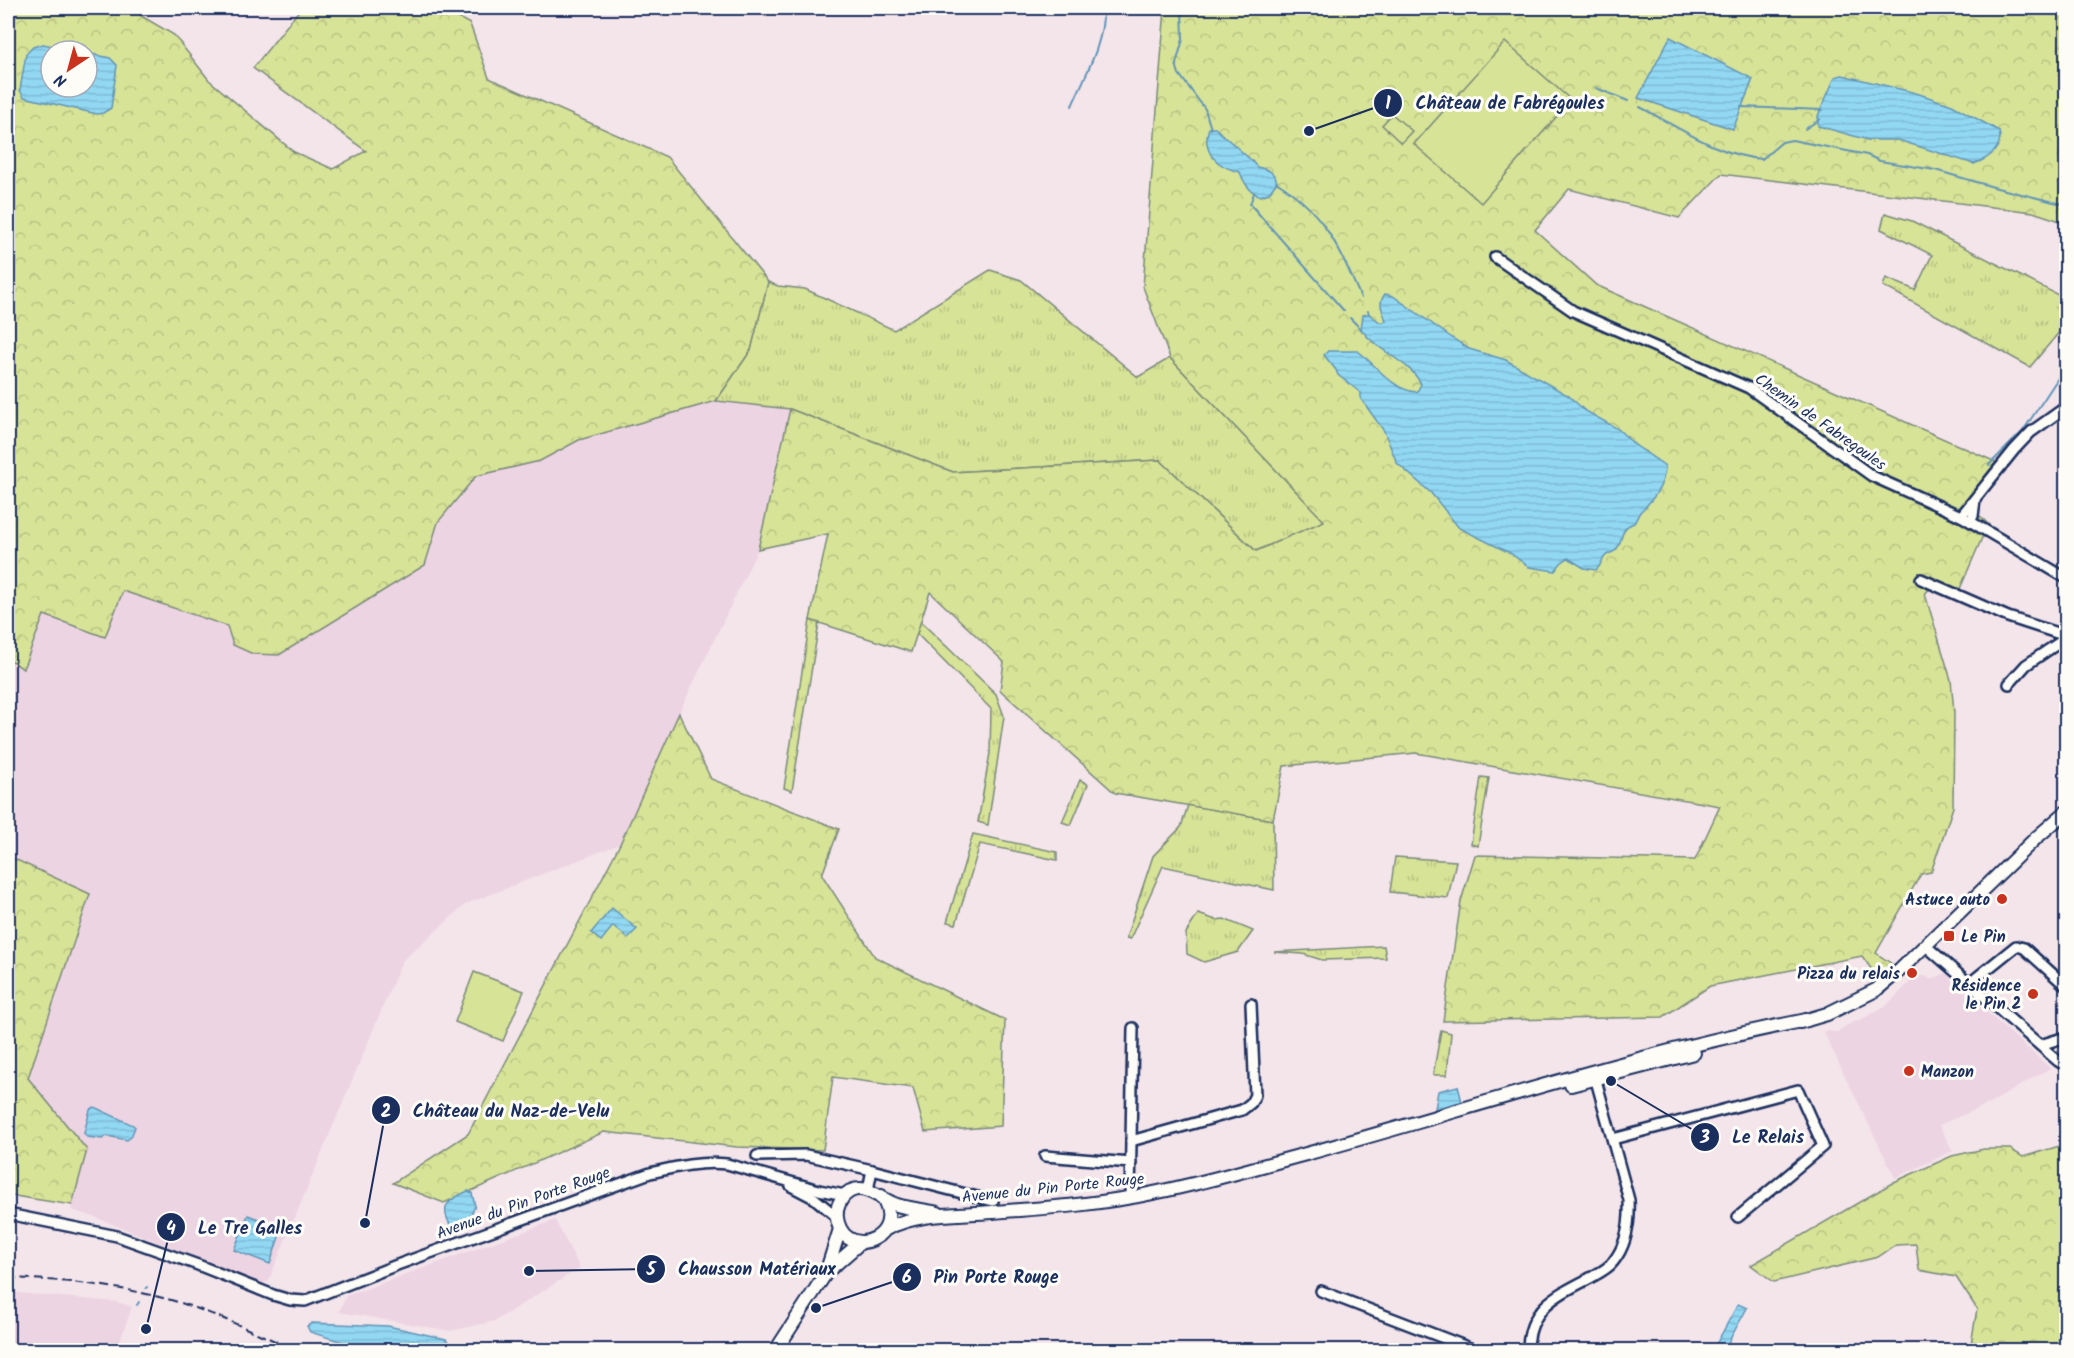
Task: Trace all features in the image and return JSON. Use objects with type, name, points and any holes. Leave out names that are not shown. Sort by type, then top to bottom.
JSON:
[{"type":"main road","name":"Avenue du Pin Porte Rouge","points":[[886,1229],[904,1221],[945,1215],[1022,1210],[1130,1198],[1195,1184],[1595,1075],[1731,1035],[1827,1014],[1876,990],[1926,946],[2036,838],[2067,812]]},
{"type":"main road","points":[[826,1273],[861,1242],[877,1238],[886,1229],[889,1212],[881,1196],[868,1190],[854,1190],[845,1195],[837,1207],[836,1216],[840,1229],[849,1239],[861,1242]]},
{"type":"main road","name":"Avenue du Pin Porte Rouge","points":[[881,1196],[896,1205],[945,1215]]},
{"type":"main road","points":[[776,1350],[826,1273],[840,1229]]},
{"type":"street","name":"Chemin de Fabregoules","points":[[1495,257],[1573,311],[1749,388],[1872,476],[1966,518],[2067,578]]},
{"type":"street","points":[[1966,518],[1975,500],[2013,450],[2031,432],[2067,408]]},
{"type":"street","points":[[1921,579],[2008,616],[2067,637]]},
{"type":"street","points":[[2008,684],[2026,665],[2067,637]]},
{"type":"street","points":[[1926,946],[2067,1066]]},
{"type":"street","points":[[1970,982],[2016,946],[2025,948],[2067,986]]},
{"type":"street","points":[[1131,1141],[1242,1110],[1251,1103],[1255,1095],[1251,1004]]},
{"type":"street","points":[[1130,1198],[1133,1028]]},
{"type":"street","points":[[2040,1045],[2067,1037]]},
{"type":"street","points":[[1528,1350],[1528,1335],[1537,1315],[1554,1297],[1612,1264],[1622,1248],[1629,1221],[1629,1200],[1595,1075]]},
{"type":"street","points":[[1613,1139],[1798,1090],[1823,1146],[1738,1216]]},
{"type":"street","name":"Avenue du Pin Porte Rouge","points":[[757,1156],[806,1155],[993,1201]]},
{"type":"street","points":[[1046,1156],[1131,1163]]},
{"type":"street","name":"Avenue du Pin Porte Rouge","points":[[8,1214],[126,1239],[273,1295],[305,1301],[398,1264],[651,1173],[677,1167],[713,1162],[742,1166],[819,1190],[845,1195]]},
{"type":"street","points":[[868,1190],[872,1170]]},
{"type":"street","name":"Avenue du Pin Porte Rouge","points":[[771,1175],[814,1198],[836,1216]]},
{"type":"street","points":[[1321,1291],[1475,1350]]},
{"type":"shaded area","points":[[716,401],[790,409],[758,549],[679,713],[620,844],[466,904],[402,961],[268,1282],[262,1283],[71,1210],[87,1150],[28,1078],[90,894],[10,857],[8,854],[8,658],[24,668],[44,615],[123,591],[227,626],[233,645],[253,654],[279,655],[425,565],[438,522],[476,476],[540,461],[579,440]]},
{"type":"shaded area","points":[[1947,972],[1952,980],[1983,1009],[2050,1068],[1991,1103],[1939,1125],[1953,1151],[1895,1178],[1823,1031],[1837,1032],[1886,1006],[1912,980],[1926,976],[1931,980]]},
{"type":"shaded area","points":[[555,1220],[580,1268],[495,1321],[451,1331],[339,1312],[346,1296]]},
{"type":"shaded area","points":[[8,1292],[117,1302],[132,1307],[117,1350],[8,1350]]},
{"type":"green space","points":[[8,8],[128,8],[174,35],[209,80],[294,152],[333,169],[366,151],[253,68],[301,8],[440,8],[470,24],[489,78],[667,157],[768,282],[751,350],[716,401],[579,440],[540,461],[476,476],[438,522],[425,565],[279,655],[253,654],[233,645],[227,626],[123,591],[105,637],[44,615],[23,669],[8,658]]},
{"type":"green space","points":[[1165,8],[2066,8],[2066,223],[2033,212],[1721,174],[1679,218],[1569,189],[1535,230],[1596,285],[1996,462],[1966,502],[1988,524],[1956,598],[1931,587],[1925,594],[1951,680],[1954,712],[1953,807],[1931,872],[1921,874],[1876,953],[1895,966],[1875,974],[1862,956],[1710,986],[1663,1017],[1443,1021],[1461,901],[1475,855],[1695,860],[1720,806],[1416,753],[1284,766],[1273,820],[1115,793],[1000,690],[1004,662],[930,592],[911,652],[810,620],[828,534],[758,549],[790,409],[953,472],[1160,460],[1256,551],[1324,521],[1170,358],[1143,287]]},
{"type":"green space","points":[[1505,42],[1571,100],[1481,203],[1414,144]]},
{"type":"green space","points":[[1392,114],[1412,131],[1401,143],[1382,125]]},
{"type":"green space","points":[[1885,213],[1912,221],[2066,299],[2066,324],[2030,367],[1883,286],[1886,278],[1915,290],[1932,255],[1881,229]]},
{"type":"green space","points":[[990,270],[1021,280],[1138,377],[1170,358],[1325,521],[1256,551],[1160,460],[953,472],[790,409],[716,401],[751,350],[768,282],[778,286],[805,289],[894,330]]},
{"type":"green space","points":[[810,620],[819,623],[792,791],[784,788]]},
{"type":"green space","points":[[920,621],[996,694],[1004,716],[988,825],[978,822],[990,753],[991,709],[917,634]]},
{"type":"green space","points":[[679,713],[711,779],[839,829],[822,875],[875,957],[1005,1020],[1001,1126],[925,1132],[913,1088],[833,1077],[823,1150],[737,1147],[604,1132],[444,1203],[393,1183],[468,1134],[620,844]]},
{"type":"green space","points":[[1481,777],[1489,778],[1478,846],[1471,844]]},
{"type":"green space","points":[[1080,780],[1088,784],[1071,825],[1062,822]]},
{"type":"green space","points":[[1188,805],[1273,820],[1274,890],[1163,866],[1130,939],[1126,938],[1153,856],[1181,827]]},
{"type":"green space","points":[[973,834],[1057,852],[1057,860],[980,844],[956,924],[947,922]]},
{"type":"green space","points":[[8,854],[10,857],[90,894],[28,1078],[87,1150],[72,1205],[8,1195]]},
{"type":"green space","points":[[1395,857],[1456,861],[1448,898],[1390,892]]},
{"type":"green space","points":[[1198,914],[1216,920],[1224,919],[1253,931],[1238,952],[1204,962],[1187,954],[1186,933]]},
{"type":"green space","points":[[1384,946],[1386,958],[1322,960],[1303,954],[1274,952]]},
{"type":"green space","points":[[474,972],[524,991],[503,1041],[455,1022]]},
{"type":"green space","points":[[1441,1030],[1451,1033],[1447,1075],[1433,1075]]},
{"type":"green space","points":[[2066,1144],[2066,1331],[2062,1333],[2059,1350],[1970,1350],[1977,1309],[1956,1277],[1919,1270],[1916,1244],[1896,1245],[1878,1257],[1774,1282],[1751,1265],[1894,1182],[1952,1156],[1984,1149],[2010,1149],[2023,1157]]},
{"type":"water","points":[[1670,37],[1753,79],[1733,129],[1638,98]]},
{"type":"water","points":[[39,45],[39,99],[99,99],[99,56],[110,58],[117,65],[111,108],[97,114],[24,97],[20,90],[26,54],[33,47]]},
{"type":"water","points":[[1842,75],[1916,93],[1952,105],[1999,131],[1997,148],[1985,159],[1974,164],[1898,140],[1868,140],[1818,126],[1818,116],[1835,77]]},
{"type":"water","points":[[1209,128],[1215,128],[1257,167],[1272,173],[1277,182],[1269,193],[1260,196],[1256,194],[1247,186],[1240,172],[1224,166],[1213,157],[1207,144]]},
{"type":"water","points":[[1385,294],[1393,296],[1469,349],[1506,360],[1569,396],[1584,410],[1618,429],[1635,445],[1665,466],[1661,485],[1654,496],[1634,523],[1626,528],[1616,550],[1605,556],[1596,570],[1584,568],[1568,558],[1555,571],[1529,567],[1510,553],[1459,528],[1431,493],[1397,463],[1384,431],[1361,399],[1361,393],[1338,375],[1324,355],[1328,351],[1358,351],[1400,387],[1417,392],[1421,384],[1416,376],[1361,329],[1363,315],[1369,314],[1381,323],[1386,321],[1381,304]]},
{"type":"water","points":[[612,908],[637,929],[628,938],[613,926],[601,941],[591,933]]},
{"type":"water","points":[[1458,1086],[1462,1102],[1435,1109],[1438,1091]]},
{"type":"water","points":[[94,1107],[133,1125],[135,1127],[131,1137],[127,1140],[107,1136],[102,1139],[87,1137],[84,1133],[90,1110]]},
{"type":"water","points":[[468,1191],[472,1193],[475,1206],[468,1221],[451,1226],[447,1219],[446,1208],[451,1200]]},
{"type":"water","points":[[248,1215],[282,1228],[270,1264],[234,1250]]},
{"type":"water","points":[[1738,1304],[1747,1308],[1724,1350],[1713,1350]]},
{"type":"water","points":[[312,1323],[388,1326],[446,1339],[454,1350],[368,1350],[310,1332],[307,1326]]},
{"type":"waterway","points":[[1072,106],[1097,46],[1101,33],[1103,8]]},
{"type":"waterway","points":[[1182,8],[1183,39],[1176,64],[1179,74],[1205,109],[1211,129]]},
{"type":"waterway","points":[[1596,88],[1628,101]]},
{"type":"waterway","points":[[1640,107],[1715,147],[1746,157],[1762,159],[1782,142],[1792,140],[1867,155],[1880,161],[1935,170],[2066,205]]},
{"type":"waterway","points":[[1741,107],[1823,110]]},
{"type":"waterway","points":[[1805,129],[1820,119]]},
{"type":"waterway","points":[[1276,182],[1307,206],[1319,219],[1337,247],[1361,298]]},
{"type":"waterway","points":[[1254,193],[1250,204],[1344,311]]},
{"type":"waterway","points":[[1350,318],[1361,329]]},
{"type":"waterway","points":[[1989,465],[2023,431],[2066,366]]},
{"type":"railway","points":[[8,1278],[95,1285],[160,1297],[210,1314],[296,1350]]},
{"type":"railway","points":[[1133,1350],[1225,1350]]},
{"type":"place","name":"Château de Fabrégoules","points":[[1309,131]]},
{"type":"place","name":"Astuce auto","points":[[2002,899]]},
{"type":"place","name":"Le Pin","points":[[1949,936]]},
{"type":"place","name":"Pizza du relais","points":[[1912,973]]},
{"type":"place","name":"Résidence le Pin 2","points":[[2033,994]]},
{"type":"place","name":"Manzon","points":[[1909,1071]]},
{"type":"place","name":"Le Relais","points":[[1611,1081]]},
{"type":"place","name":"Château du Naz-de-Velu","points":[[365,1223]]},
{"type":"place","name":"Chausson Matériaux","points":[[529,1271]]},
{"type":"place","name":"Pin Porte Rouge","points":[[816,1308]]},
{"type":"place","name":"Le Tre Galles","points":[[146,1329]]}]
